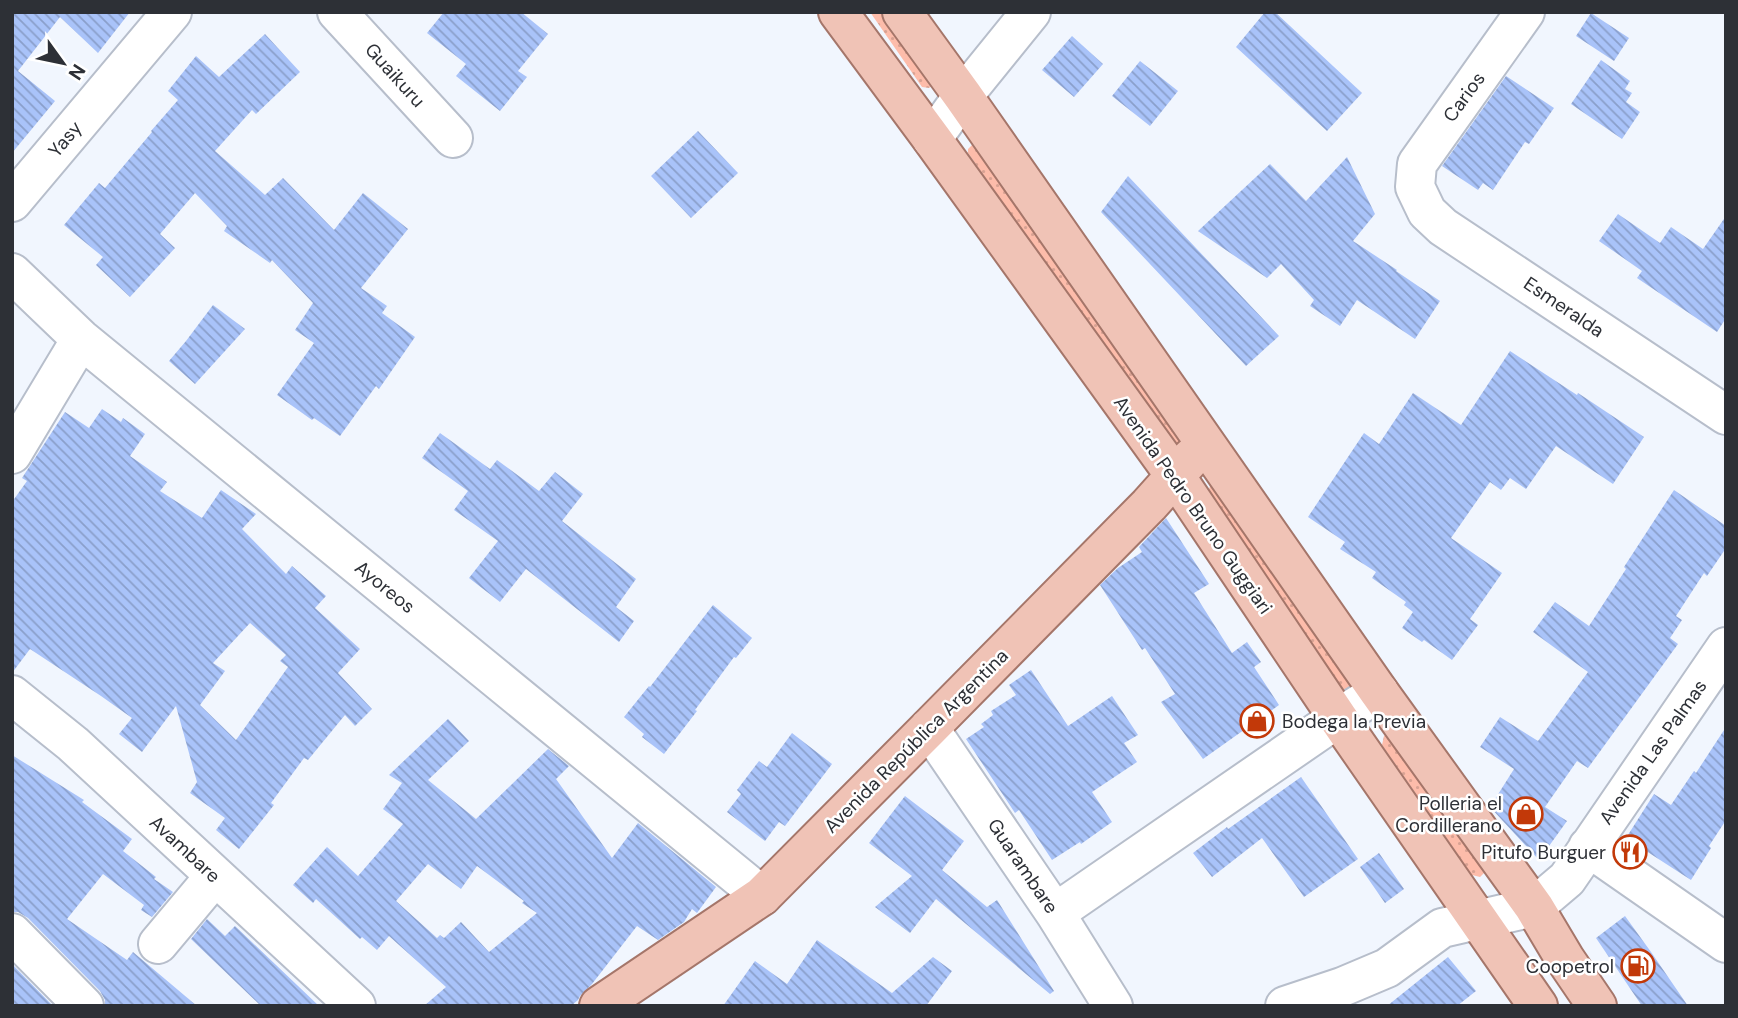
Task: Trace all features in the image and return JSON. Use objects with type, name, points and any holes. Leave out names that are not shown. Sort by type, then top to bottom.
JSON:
[{"type":"main road","name":"Avenida Pedro Bruno Guggiari","points":[[838,12],[1176,477],[1338,719],[1538,1006]]},
{"type":"main road","points":[[902,12],[1379,692],[1534,907],[1597,1006]]},
{"type":"main road","name":"Avenida República Argentina","points":[[599,1006],[762,896],[1176,477],[1205,442]]},
{"type":"street","name":"Yasy","points":[[12,202],[172,12]]},
{"type":"street","name":"Guaikuru","points":[[337,12],[453,138]]},
{"type":"street","points":[[932,139],[1031,12]]},
{"type":"street","name":"Carios","points":[[1415,187],[1417,164],[1525,12]]},
{"type":"street","name":"Esmeralda","points":[[1415,187],[1427,212],[1443,226],[1726,415]]},
{"type":"street","name":"Ayoreos","points":[[12,273],[81,339],[762,896]]},
{"type":"street","points":[[12,454],[81,339]]},
{"type":"street","name":"Avenida Las Palmas","points":[[1387,968],[1442,928],[1534,907],[1567,879],[1726,647]]},
{"type":"street","points":[[1055,913],[1379,692]]},
{"type":"street","name":"Avambare","points":[[12,695],[73,744],[356,1006]]},
{"type":"street","name":"Guarambare","points":[[929,729],[1055,913],[1113,1006]]},
{"type":"street","points":[[1588,847],[1726,943]]},
{"type":"street","points":[[158,944],[215,876]]},
{"type":"street","points":[[12,933],[84,1006]]},
{"type":"street","points":[[1285,1006],[1387,968]]},
{"type":"street","points":[[1364,1006],[1387,968]]},
{"type":"shaded area","points":[[870,12],[890,12],[933,85],[929,88],[922,87]]},
{"type":"shaded area","points":[[975,142],[1187,438],[1174,448],[968,153],[968,149]]},
{"type":"shaded area","points":[[1213,484],[1357,685],[1346,692],[1343,690],[1207,496]]},
{"type":"shaded area","points":[[1388,733],[1487,870],[1480,877],[1472,875],[1382,745],[1384,736]]},
{"type":"building","points":[[12,12],[130,12],[98,53],[60,17],[18,71],[55,101],[12,153]]},
{"type":"building","points":[[444,12],[521,12],[548,34],[518,71],[527,77],[500,111],[456,76],[466,64],[427,33]]},
{"type":"building","points":[[1265,12],[1275,12],[1362,93],[1327,131],[1236,47]]},
{"type":"building","points":[[1591,13],[1629,38],[1614,61],[1576,36]]},
{"type":"building","points":[[265,34],[300,72],[256,114],[252,110],[215,151],[265,195],[283,178],[334,230],[363,193],[408,229],[361,288],[387,306],[382,313],[415,337],[379,389],[376,386],[340,436],[277,395],[314,343],[295,330],[313,303],[272,260],[270,263],[224,231],[227,226],[195,193],[160,234],[175,248],[130,297],[96,265],[103,257],[64,225],[99,183],[105,188],[178,100],[168,91],[196,56],[219,77]]},
{"type":"building","points":[[1072,36],[1103,64],[1074,97],[1042,70]]},
{"type":"building","points":[[1601,60],[1630,81],[1625,89],[1632,93],[1626,102],[1640,112],[1622,139],[1571,104]]},
{"type":"building","points":[[1140,61],[1178,91],[1150,126],[1112,96]]},
{"type":"building","points":[[1506,76],[1554,108],[1529,144],[1525,142],[1493,190],[1483,183],[1478,190],[1442,166]]},
{"type":"building","points":[[698,131],[738,173],[691,218],[651,176]]},
{"type":"building","points":[[1347,157],[1375,214],[1353,241],[1440,301],[1415,339],[1357,300],[1340,326],[1310,306],[1314,300],[1281,264],[1267,278],[1198,231],[1270,164],[1306,201]]},
{"type":"building","points":[[1128,176],[1279,336],[1246,366],[1101,212]]},
{"type":"building","points":[[1618,214],[1660,243],[1671,227],[1703,249],[1726,216],[1726,318],[1717,332],[1637,278],[1642,271],[1599,241]]},
{"type":"building","points":[[213,305],[245,329],[195,384],[169,361]]},
{"type":"building","points":[[1510,351],[1644,437],[1613,484],[1556,446],[1526,489],[1510,478],[1501,490],[1490,482],[1451,538],[1502,573],[1470,619],[1478,625],[1452,660],[1402,628],[1413,612],[1404,605],[1406,602],[1372,578],[1376,572],[1340,549],[1345,542],[1308,517],[1364,433],[1379,444],[1413,393],[1461,425]]},
{"type":"building","points":[[102,409],[121,422],[123,418],[145,434],[130,456],[167,482],[160,491],[202,518],[221,490],[256,514],[242,529],[286,574],[292,566],[326,596],[315,608],[360,649],[338,673],[372,709],[355,726],[345,715],[308,760],[304,758],[271,803],[274,805],[239,849],[216,830],[225,818],[190,793],[197,782],[176,706],[142,752],[119,734],[132,718],[30,649],[12,673],[12,502],[27,481],[22,478],[65,412],[89,428]],"holes":[[[250,623],[286,655],[280,661],[288,667],[236,740],[200,705],[225,671],[213,663]]]},
{"type":"building","points":[[440,433],[490,469],[497,460],[539,491],[555,472],[583,494],[562,521],[636,579],[616,607],[634,621],[619,642],[526,569],[500,602],[469,578],[498,541],[454,510],[468,491],[422,458]]},
{"type":"building","points":[[1674,490],[1726,526],[1726,548],[1707,576],[1704,573],[1676,616],[1682,620],[1670,638],[1678,644],[1588,768],[1577,761],[1545,807],[1567,821],[1539,860],[1490,807],[1514,769],[1480,747],[1500,717],[1538,741],[1588,672],[1533,632],[1555,602],[1589,626]]},
{"type":"building","points":[[1166,518],[1209,584],[1194,593],[1232,653],[1247,642],[1261,662],[1254,667],[1279,705],[1203,759],[1161,702],[1175,694],[1145,648],[1142,650],[1100,585],[1118,568],[1142,552],[1139,547]]},
{"type":"building","points":[[713,605],[752,638],[736,658],[734,657],[664,754],[642,737],[644,734],[624,717]]},
{"type":"building","points":[[1031,670],[1068,726],[1112,696],[1138,735],[1124,743],[1137,762],[1092,792],[1112,822],[1052,860],[1019,810],[1015,813],[966,739],[984,727],[981,724],[993,715],[991,711],[1016,695],[1009,685]]},
{"type":"building","points":[[448,719],[469,741],[428,780],[476,819],[548,749],[569,766],[556,779],[612,858],[638,823],[716,887],[697,913],[692,909],[684,922],[658,940],[637,926],[592,984],[571,1006],[424,1006],[446,987],[389,936],[377,950],[362,937],[360,939],[316,899],[313,903],[293,885],[327,847],[358,876],[403,824],[383,809],[402,783],[389,775]],"holes":[[[428,864],[461,889],[477,866],[537,913],[489,952],[461,922],[444,938],[440,935],[437,938],[396,901]]]},
{"type":"building","points":[[1726,727],[1726,820],[1691,880],[1626,838],[1654,794],[1671,805]]},
{"type":"building","points":[[792,733],[832,764],[785,826],[779,822],[765,841],[727,812],[741,794],[737,790],[759,761],[767,767]]},
{"type":"building","points":[[12,755],[84,800],[82,802],[132,839],[123,851],[173,892],[152,917],[141,910],[144,905],[103,874],[67,919],[127,960],[133,952],[197,1006],[105,1006],[100,991],[28,918],[18,912],[12,912]]},
{"type":"building","points":[[1301,777],[1358,859],[1304,897],[1262,838],[1212,877],[1193,853]]},
{"type":"building","points":[[905,796],[964,841],[942,870],[987,907],[997,900],[1054,991],[1050,994],[936,899],[910,933],[875,907],[912,876],[869,843]]},
{"type":"building","points":[[1379,853],[1404,889],[1385,903],[1360,867]]},
{"type":"building","name":"Coopetrol","points":[[1625,916],[1688,1006],[1642,1006],[1596,938]]},
{"type":"building","points":[[207,919],[225,936],[235,926],[319,1006],[261,1006],[191,939]]},
{"type":"building","points":[[817,940],[892,993],[933,957],[952,971],[926,1006],[723,1006],[755,961],[787,984]]},
{"type":"building","points":[[1448,957],[1476,991],[1457,1006],[1387,1006]]},
{"type":"building","points":[[13,965],[53,1006],[12,1006]]},
{"type":"place","name":"Bodega la Previa","points":[[1257,721]]},
{"type":"place","name":"Polleria el Cordillerano","points":[[1526,814]]},
{"type":"place","name":"Pitufo Burguer","points":[[1630,852]]},
{"type":"place","name":"Coopetrol","points":[[1638,966]]}]
